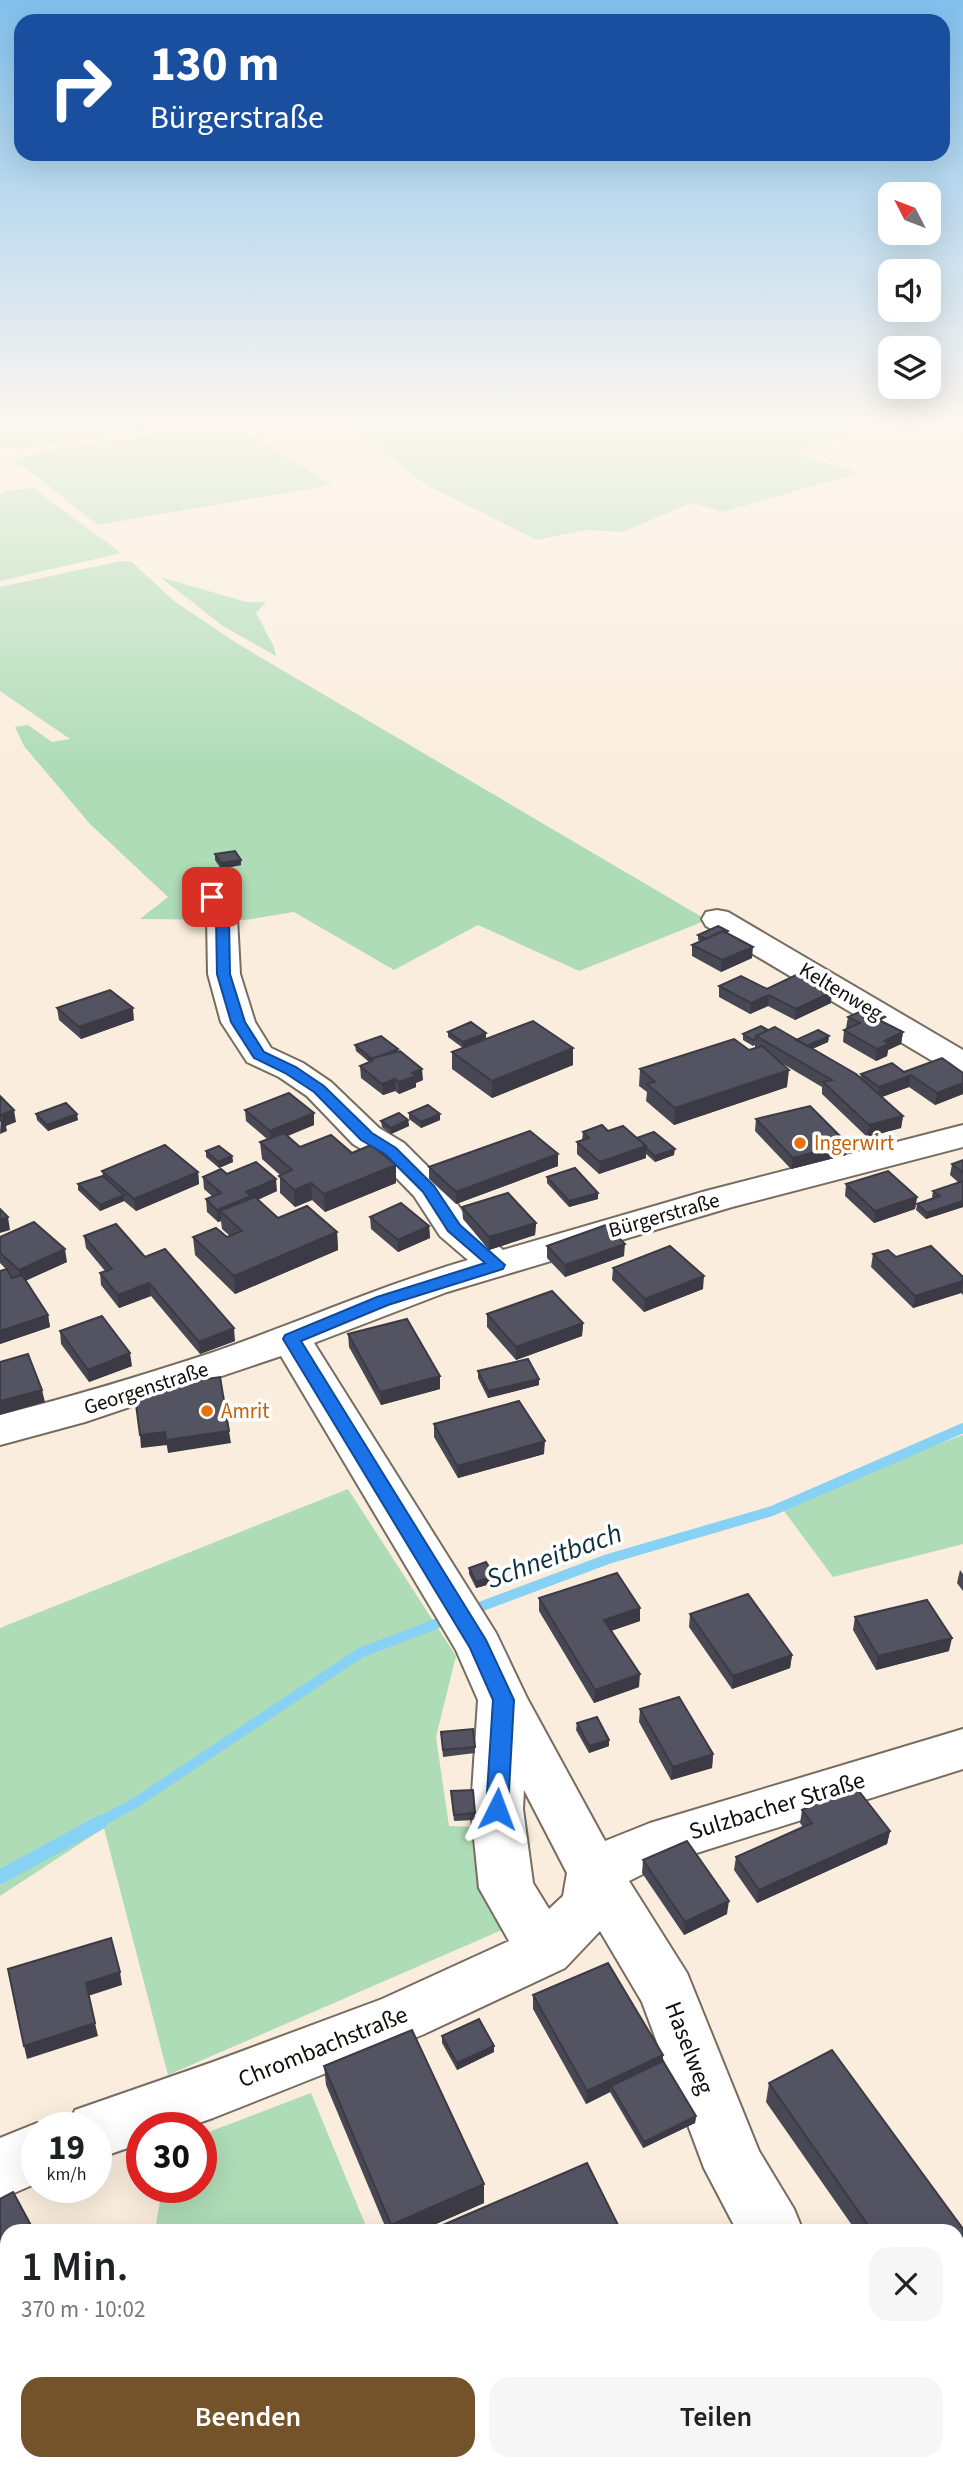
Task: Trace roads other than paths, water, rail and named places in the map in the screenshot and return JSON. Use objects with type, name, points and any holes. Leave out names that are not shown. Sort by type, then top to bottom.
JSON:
[{"type":"street","points":[[212,897],[222,918],[224,974],[238,1022],[259,1055],[290,1070],[319,1089],[366,1136],[391,1151],[429,1189],[454,1228],[497,1265]]},
{"type":"street","name":"Keltenweg","points":[[717,919],[963,1065]]},
{"type":"street","name":"Bürgerstraße","points":[[291,1339],[383,1301],[497,1265],[706,1202],[963,1136]]},
{"type":"street","points":[[291,1339],[479,1646],[503,1700],[594,1872]]},
{"type":"street","name":"Georgenstraße","points":[[0,1430],[70,1412],[291,1339]]},
{"type":"street","points":[[503,1700],[497,1809],[506,1888],[545,1951]]},
{"type":"street","name":"Sulzbacher Straße","points":[[594,1872],[650,1845],[963,1749]]},
{"type":"street","name":"Chrombachstraße","points":[[112,2125],[213,2090],[402,2017],[545,1951],[589,1906],[594,1872]]},
{"type":"street","name":"Haselweg","points":[[594,1872],[667,1991],[735,2168],[768,2224]]},
{"type":"street","points":[[0,2169],[21,2159]]},
{"type":"waterway","name":"Schneitbach","points":[[469,1611],[608,1559],[772,1511],[963,1428]]},
{"type":"waterway","name":"Schneitbach","points":[[98,1823],[135,1803],[360,1653],[449,1619]]},
{"type":"waterway","name":"Schneitbach","points":[[0,1877],[101,1822]]},
{"type":"place","name":"Ingerwirt","points":[[800,1143]]},
{"type":"place","name":"Amrit","points":[[207,1411]]}]
